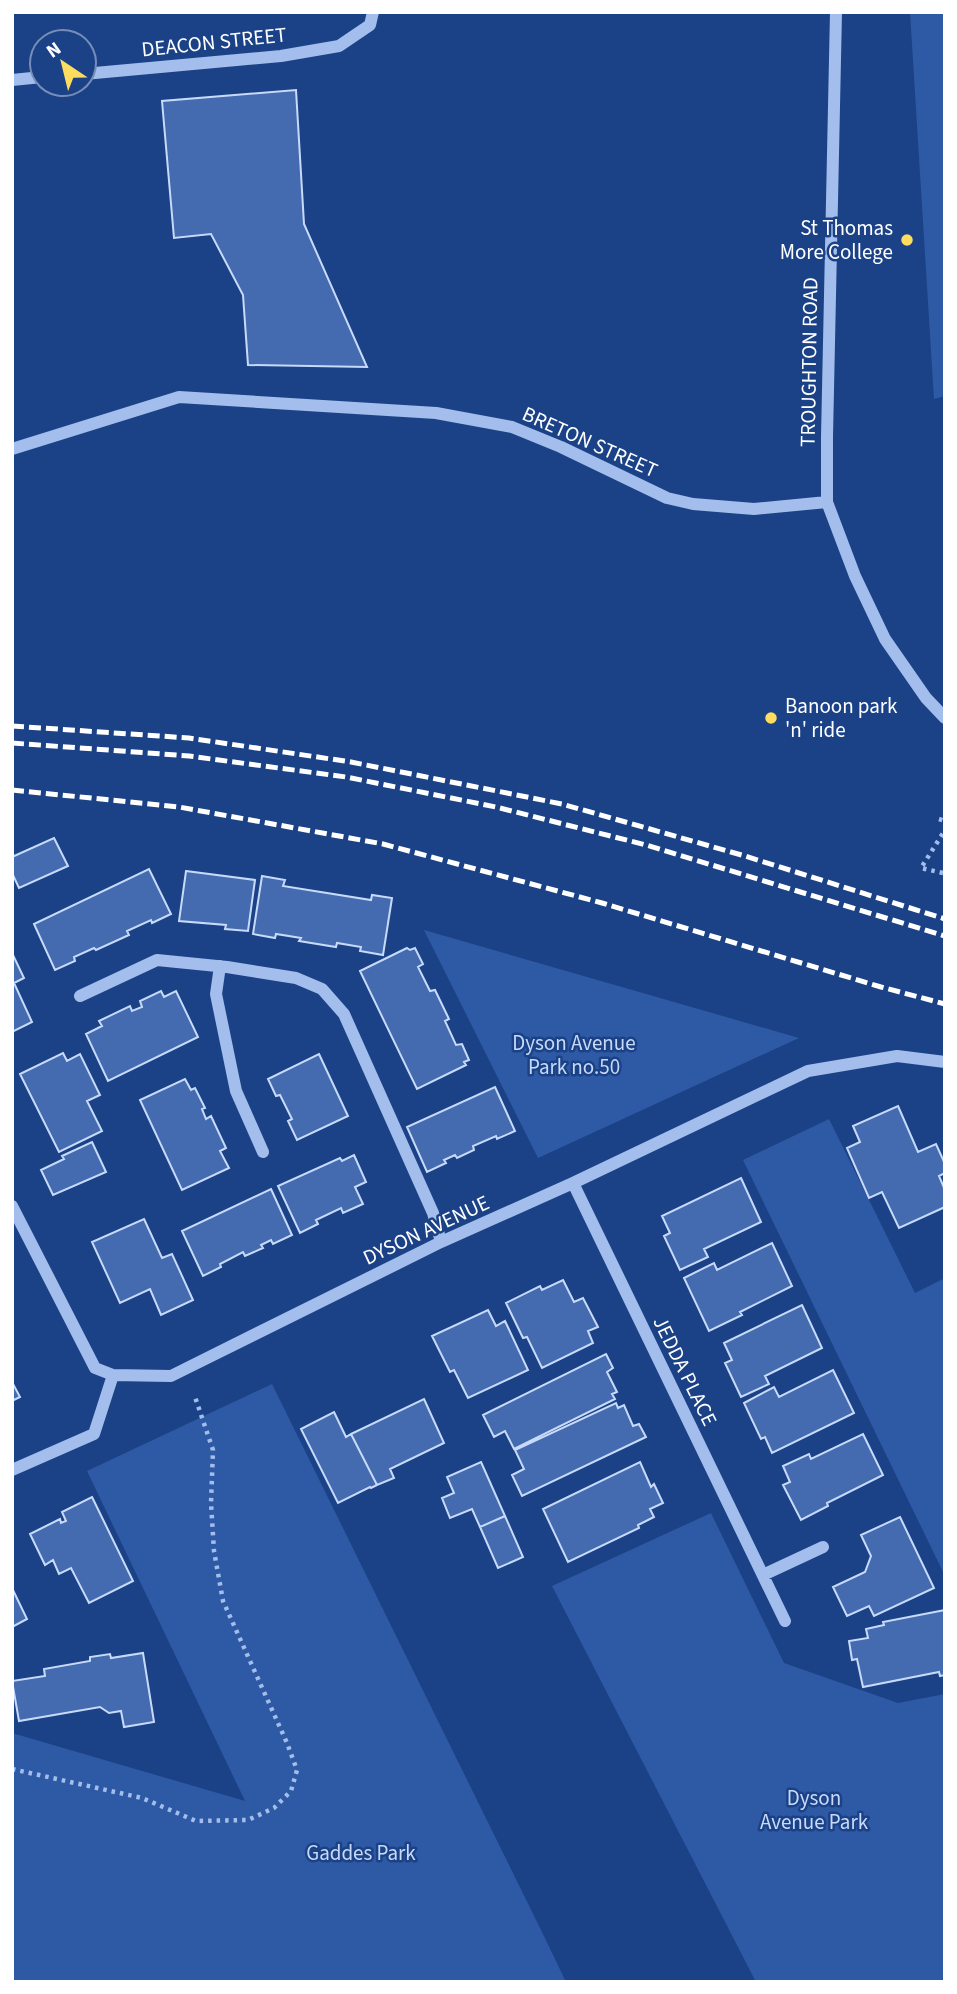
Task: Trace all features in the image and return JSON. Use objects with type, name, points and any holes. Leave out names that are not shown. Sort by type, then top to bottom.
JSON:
[{"type":"street","name":"DEACON STREET","points":[[98,73],[281,56],[339,46],[370,25],[373,12]]},
{"type":"street","name":"TROUGHTON ROAD","points":[[827,502],[836,12]]},
{"type":"street","name":"BRETON STREET","points":[[12,449],[179,397],[423,412],[512,427],[561,447],[667,498],[693,504],[754,509],[827,502]]},
{"type":"street","points":[[827,502],[855,576],[885,639],[926,698],[945,718]]},
{"type":"street","points":[[80,996],[157,960],[220,966],[296,978],[322,989],[344,1014],[433,1213],[441,1242]]},
{"type":"street","points":[[220,966],[216,994],[236,1091],[263,1152]]},
{"type":"street","name":"DYSON AVENUE","points":[[114,1374],[171,1376],[441,1242],[573,1183],[808,1071],[897,1056],[945,1062]]},
{"type":"street","name":"JEDDA PLACE","points":[[573,1183],[785,1621]]},
{"type":"street","points":[[12,1206],[95,1368],[114,1374],[94,1434],[12,1470]]},
{"type":"street","points":[[763,1575],[823,1547]]},
{"type":"path","points":[[944,871],[921,868],[945,830]]},
{"type":"path","points":[[12,1769],[142,1798],[196,1821],[248,1820],[274,1808],[291,1791],[297,1770],[223,1601],[214,1551],[214,1450],[195,1397]]},
{"type":"green space","points":[[910,12],[945,12],[945,396],[934,399]]},
{"type":"green space","name":"Dyson Avenue Park no.50","points":[[424,930],[799,1038],[538,1158]]},
{"type":"green space","points":[[829,1119],[915,1293],[945,1278],[945,1576],[743,1160]]},
{"type":"green space","name":"Gaddes Park","points":[[272,1384],[566,1982],[12,1982],[12,1733],[245,1801],[87,1471]]},
{"type":"green space","name":"Dyson Avenue Park","points":[[711,1513],[784,1663],[898,1703],[945,1694],[945,1982],[756,1982],[552,1586]]},
{"type":"building","points":[[296,90],[304,224],[367,367],[248,365],[243,295],[211,234],[174,238],[162,101]]},
{"type":"building","points":[[54,838],[68,866],[19,888],[12,873],[12,857]]},
{"type":"building","points":[[149,869],[171,914],[127,931],[129,935],[74,957],[75,961],[55,970],[34,924]]},
{"type":"building","points":[[186,871],[255,880],[248,931],[225,929],[226,925],[179,921]]},
{"type":"building","points":[[262,876],[285,880],[283,886],[371,900],[372,895],[392,898],[383,955],[360,951],[361,947],[337,943],[336,947],[276,934],[275,938],[253,934]]},
{"type":"building","points":[[407,948],[415,948],[423,964],[418,967],[430,991],[435,990],[449,1019],[445,1021],[456,1045],[462,1044],[469,1060],[464,1062],[466,1065],[417,1089],[360,971]]},
{"type":"building","points":[[12,953],[24,978],[14,983],[32,1022],[12,1032]]},
{"type":"building","points":[[161,991],[164,997],[176,991],[198,1037],[108,1081],[86,1034],[102,1026],[99,1021],[130,1006],[132,1011],[142,1007],[140,1001]]},
{"type":"building","points":[[63,1053],[67,1061],[80,1054],[100,1095],[87,1101],[102,1131],[59,1152],[20,1074]]},
{"type":"building","points":[[319,1054],[348,1116],[297,1140],[288,1121],[292,1119],[268,1079]]},
{"type":"building","points":[[185,1079],[191,1090],[195,1088],[205,1108],[202,1109],[206,1119],[211,1116],[226,1148],[220,1151],[229,1168],[182,1190],[140,1100]]},
{"type":"building","points":[[495,1087],[515,1131],[473,1146],[474,1150],[457,1158],[455,1155],[444,1160],[446,1163],[427,1172],[407,1127]]},
{"type":"building","points":[[898,1106],[918,1152],[936,1144],[945,1164],[945,1173],[939,1176],[945,1190],[945,1207],[899,1228],[882,1192],[869,1198],[847,1148],[860,1142],[853,1126]]},
{"type":"building","points":[[92,1142],[106,1172],[53,1195],[41,1170],[64,1159],[62,1156]]},
{"type":"building","points":[[354,1155],[366,1182],[355,1187],[363,1204],[343,1213],[341,1208],[316,1220],[318,1224],[300,1233],[278,1186],[340,1158],[342,1161]]},
{"type":"building","points":[[741,1178],[761,1222],[704,1249],[708,1257],[680,1270],[664,1236],[670,1233],[662,1216]]},
{"type":"building","points":[[271,1189],[292,1235],[273,1244],[271,1240],[261,1245],[263,1248],[245,1256],[243,1252],[203,1276],[182,1231]]},
{"type":"building","points":[[144,1219],[162,1258],[172,1254],[193,1300],[161,1315],[150,1289],[120,1303],[92,1242]]},
{"type":"building","points":[[772,1243],[792,1286],[709,1331],[684,1278],[714,1263],[717,1270]]},
{"type":"building","points":[[563,1280],[574,1302],[583,1298],[598,1327],[588,1331],[593,1343],[542,1368],[506,1303],[540,1286],[542,1290]]},
{"type":"building","points":[[802,1305],[822,1348],[765,1376],[769,1384],[741,1397],[725,1363],[732,1360],[724,1343]]},
{"type":"building","points":[[488,1310],[496,1326],[505,1321],[528,1370],[468,1398],[454,1370],[450,1372],[432,1336]]},
{"type":"building","points":[[606,1354],[613,1368],[607,1372],[617,1392],[612,1394],[615,1399],[514,1449],[505,1431],[494,1437],[483,1415]]},
{"type":"building","points":[[833,1370],[854,1413],[772,1453],[765,1437],[761,1439],[744,1403],[774,1387],[779,1397]]},
{"type":"building","points":[[12,1382],[20,1397],[12,1401]]},
{"type":"building","points":[[424,1399],[444,1443],[390,1469],[394,1478],[377,1485],[351,1434]]},
{"type":"building","points":[[616,1403],[618,1408],[624,1405],[633,1426],[639,1424],[646,1437],[522,1496],[512,1475],[524,1469],[515,1450]]},
{"type":"building","points":[[334,1412],[346,1437],[351,1434],[377,1485],[338,1503],[301,1429]]},
{"type":"building","points":[[863,1434],[883,1475],[827,1503],[828,1506],[801,1520],[783,1485],[790,1482],[783,1466],[809,1454],[811,1459]]},
{"type":"building","points":[[481,1462],[505,1516],[480,1527],[472,1509],[450,1518],[442,1498],[454,1493],[447,1477]]},
{"type":"building","points":[[640,1462],[651,1487],[654,1484],[663,1503],[650,1509],[654,1517],[638,1525],[639,1528],[568,1562],[543,1509]]},
{"type":"building","points":[[92,1497],[133,1581],[89,1603],[71,1568],[59,1574],[53,1560],[45,1565],[30,1534],[60,1519],[61,1523],[66,1521],[62,1512]]},
{"type":"building","points":[[505,1516],[523,1557],[498,1568],[480,1527]]},
{"type":"building","points":[[900,1517],[934,1588],[874,1616],[869,1606],[847,1616],[833,1587],[865,1572],[871,1556],[861,1535]]},
{"type":"building","points":[[12,1588],[27,1619],[12,1627]]},
{"type":"building","points":[[945,1610],[945,1675],[940,1676],[939,1672],[863,1687],[857,1659],[852,1660],[849,1641],[868,1638],[866,1629],[884,1625],[883,1622]]},
{"type":"building","points":[[143,1653],[154,1722],[124,1727],[121,1711],[109,1713],[100,1707],[19,1721],[12,1681],[45,1676],[44,1669],[90,1661],[90,1657],[110,1654],[111,1658]]},
{"type":"railway","points":[[12,726],[189,738],[351,762],[562,804],[745,856],[945,919]]},
{"type":"railway","points":[[12,743],[189,756],[346,777],[496,807],[646,845],[945,936]]},
{"type":"railway","points":[[12,790],[179,807],[383,844],[602,903],[945,1004]]},
{"type":"place","name":"St Thomas More College","points":[[907,240]]},
{"type":"place","name":"Banoon park 'n' ride","points":[[771,718]]}]
